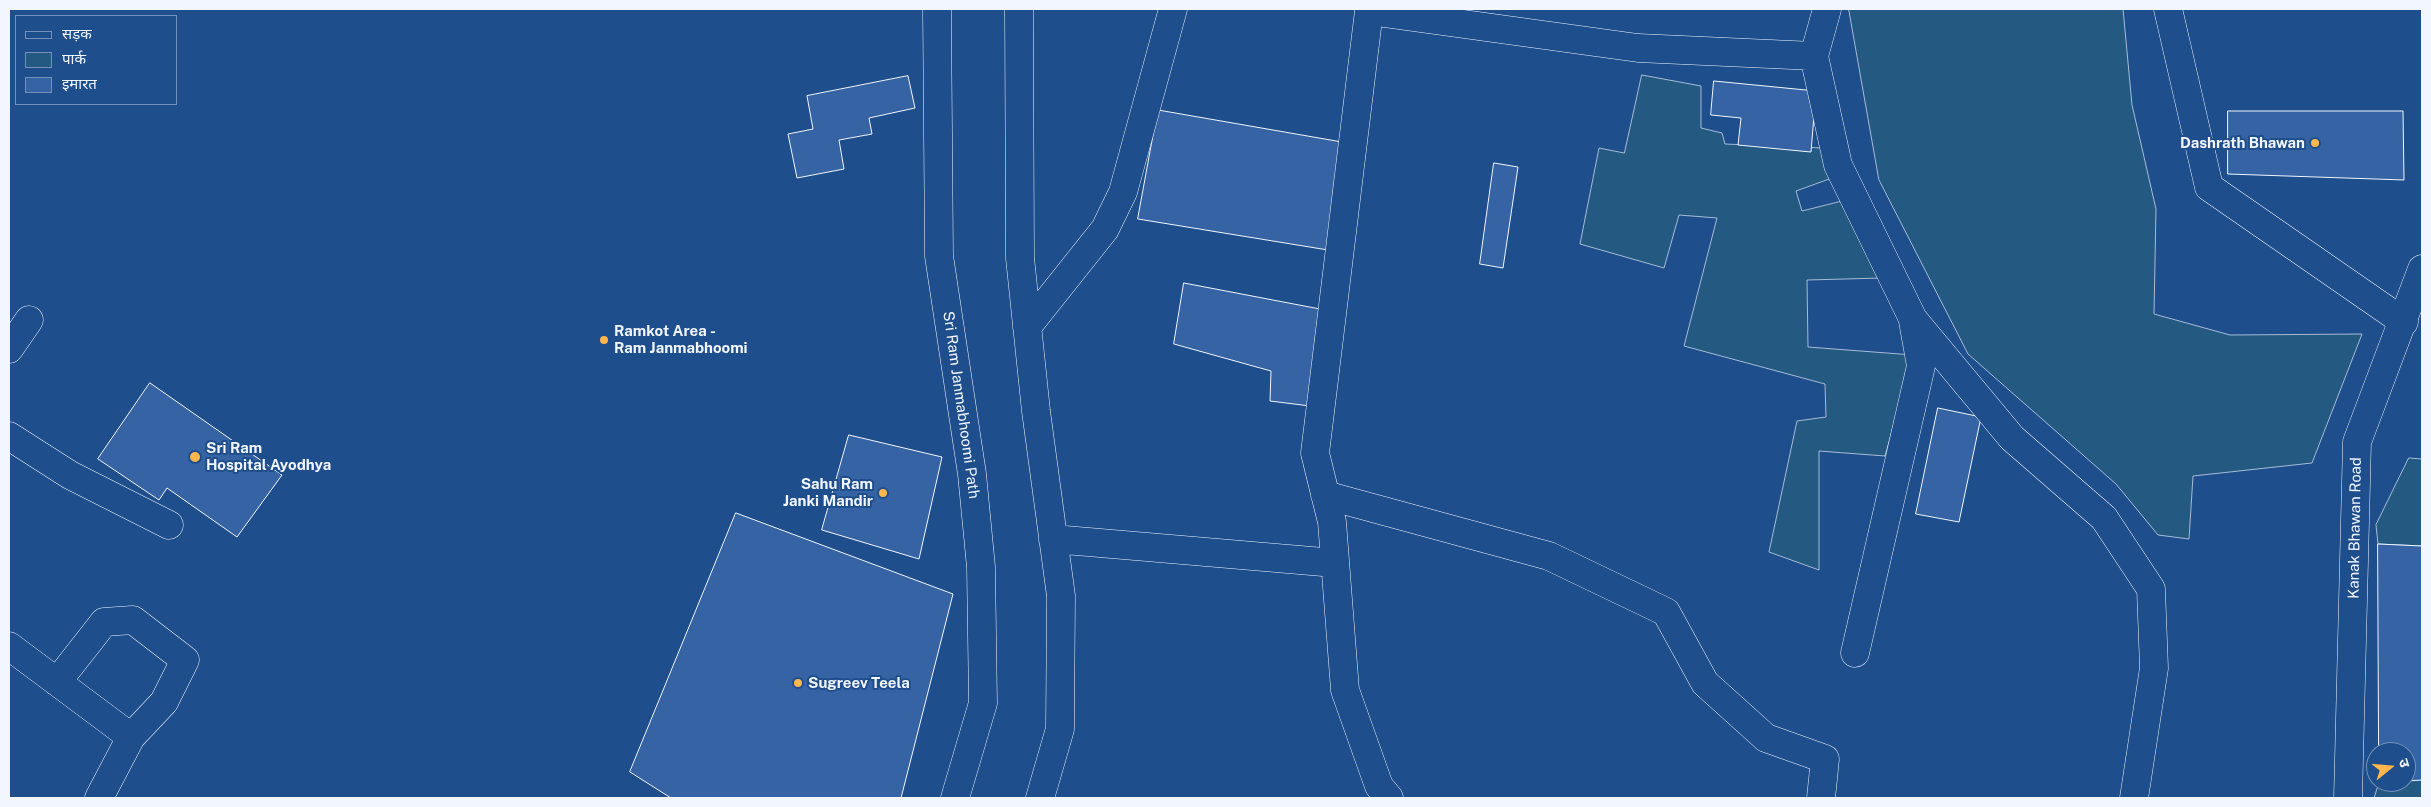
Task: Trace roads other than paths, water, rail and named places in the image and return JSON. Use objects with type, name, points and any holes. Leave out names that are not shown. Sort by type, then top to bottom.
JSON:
[{"type":"street","name":"Sri Ram Janmabhoomi Path","points":[[937,9],[939,256],[972,474],[981,577],[983,703],[955,798]]},
{"type":"street","points":[[1019,9],[1020,258],[1061,596],[1060,729],[1040,798]]},
{"type":"street","points":[[1027,327],[1106,229],[1123,192],[1173,9]]},
{"type":"street","points":[[1827,9],[1814,56],[1838,165],[1913,319],[2012,438],[2104,518],[2151,589],[2154,668],[2134,798]]},
{"type":"street","points":[[2168,9],[2209,187],[2404,322]]},
{"type":"street","points":[[1389,798],[1379,786],[1345,690],[1332,522],[1315,454],[1369,12],[1638,48],[1814,56]]},
{"type":"street","name":"Kanak Bhawan Road","points":[[2348,798],[2356,442],[2404,322],[2422,270]]},
{"type":"street","points":[[1855,653],[1921,366],[1913,319]]},
{"type":"street","points":[[9,349],[29,320]]},
{"type":"street","points":[[9,436],[70,475],[169,525]]},
{"type":"street","points":[[1326,495],[1549,556],[1666,612],[1705,683],[1766,738],[1825,758],[1821,798]]},
{"type":"street","points":[[1053,539],[1335,563]]},
{"type":"street","points":[[57,682],[104,622],[133,620],[185,660],[164,702],[131,737],[99,798]]},
{"type":"street","points":[[9,646],[131,737]]},
{"type":"place","name":"Dashrath Bhawan","points":[[2315,143]]},
{"type":"place","name":"Ramkot Area - Ram Janmabhoomi","points":[[604,340]]},
{"type":"place","name":"Sri Ram Hospital Ayodhya","points":[[195,457]]},
{"type":"place","name":"Sahu Ram Janki Mandir","points":[[883,493]]},
{"type":"place","name":"Sugreev Teela","points":[[798,683]]}]
